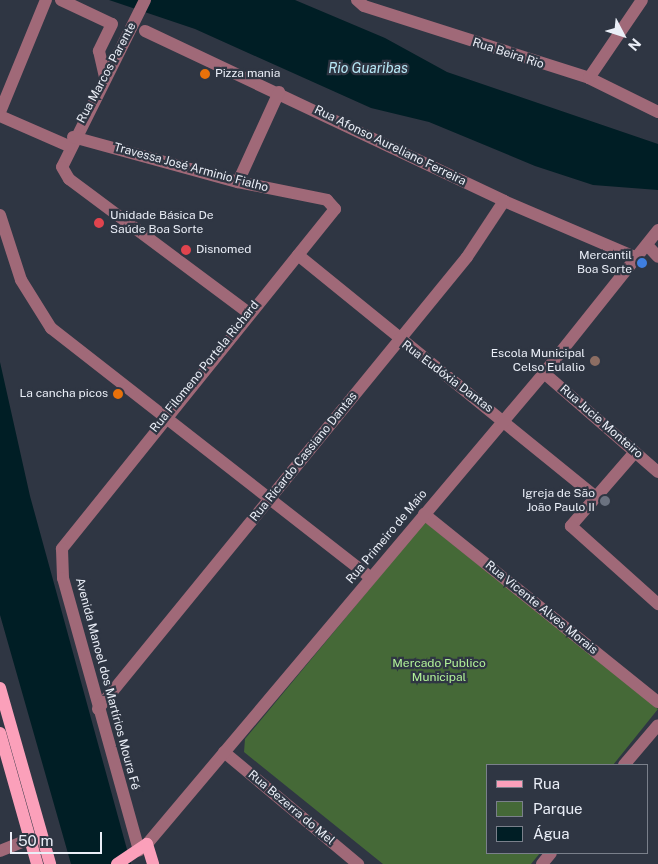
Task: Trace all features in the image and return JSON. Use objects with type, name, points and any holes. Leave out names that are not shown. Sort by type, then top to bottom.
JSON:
[{"type":"main road","points":[[0,688],[50,864]]},
{"type":"main road","points":[[0,733],[37,864]]},
{"type":"main road","points":[[117,864],[140,851]]},
{"type":"main road","name":"Avenida Manoel dos Martírios Moura Fé","points":[[140,851],[153,864]]},
{"type":"street","points":[[0,112],[46,0]]},
{"type":"street","points":[[61,0],[112,24],[100,51],[105,76]]},
{"type":"street","name":"Rua Marcos Parente","points":[[145,0],[71,141],[62,167],[69,179],[249,313]]},
{"type":"street","name":"Rua Beira Rio","points":[[357,0],[374,10],[589,78],[658,112]]},
{"type":"street","points":[[589,78],[642,0]]},
{"type":"street","name":"Rua Afonso Aureliano Ferreira","points":[[145,31],[279,92],[504,201],[637,258]]},
{"type":"street","points":[[238,182],[279,92]]},
{"type":"street","name":"Travessa José Arminio Fialho","points":[[0,116],[71,141],[238,182],[327,200],[335,209]]},
{"type":"street","name":"Rua Ricardo Cassiano Dantas","points":[[98,709],[480,240],[504,201]]},
{"type":"street","name":"Rua Filomeno Portela Richard","points":[[77,527],[165,415],[335,209]]},
{"type":"street","points":[[0,215],[21,280],[51,328],[165,415],[270,500],[370,577]]},
{"type":"street","name":"Rua Primeiro de Maio","points":[[140,851],[504,420],[658,231]]},
{"type":"street","points":[[648,245],[658,257]]},
{"type":"street","name":"Rua Eudóxia Dantas","points":[[298,255],[399,341],[504,420],[596,497]]},
{"type":"street","name":"Rua Jucie Monteiro","points":[[544,372],[658,472]]},
{"type":"street","points":[[635,452],[571,526],[658,604]]},
{"type":"street","name":"Rua Vicente Alves Morais","points":[[424,514],[658,702]]},
{"type":"street","name":"Avenida Manoel dos Martírios Moura Fé","points":[[77,527],[62,549],[61,564],[98,709],[140,851]]},
{"type":"street","points":[[625,764],[658,725]]},
{"type":"street","name":"Rua Bezerra do Mel","points":[[224,752],[343,860],[358,864]]},
{"type":"street","points":[[0,851],[30,839]]},
{"type":"street","points":[[542,864],[550,854]]},
{"type":"green space","name":"Mercado Publico Municipal","points":[[425,522],[658,709],[614,764],[486,764],[486,854],[539,854],[531,864],[383,864],[244,752],[245,739]]},
{"type":"water","name":"Rio Guaribas","points":[[109,0],[295,0],[385,38],[447,72],[658,144],[658,190],[593,185],[535,166],[429,122],[371,108],[195,29]]},
{"type":"water","points":[[0,362],[30,496],[131,864],[71,864],[0,615]]},
{"type":"place","name":"Pizza mania","points":[[205,74]]},
{"type":"place","name":"Unidade Básica De Saúde Boa Sorte","points":[[99,223]]},
{"type":"place","name":"Disnomed","points":[[186,250]]},
{"type":"place","name":"Mercantil Boa Sorte","points":[[642,263]]},
{"type":"place","name":"Escola Municipal Celso Eulalio","points":[[595,361]]},
{"type":"place","name":"La cancha picos","points":[[118,394]]},
{"type":"place","name":"Igreja de São João Paulo II","points":[[605,501]]}]
